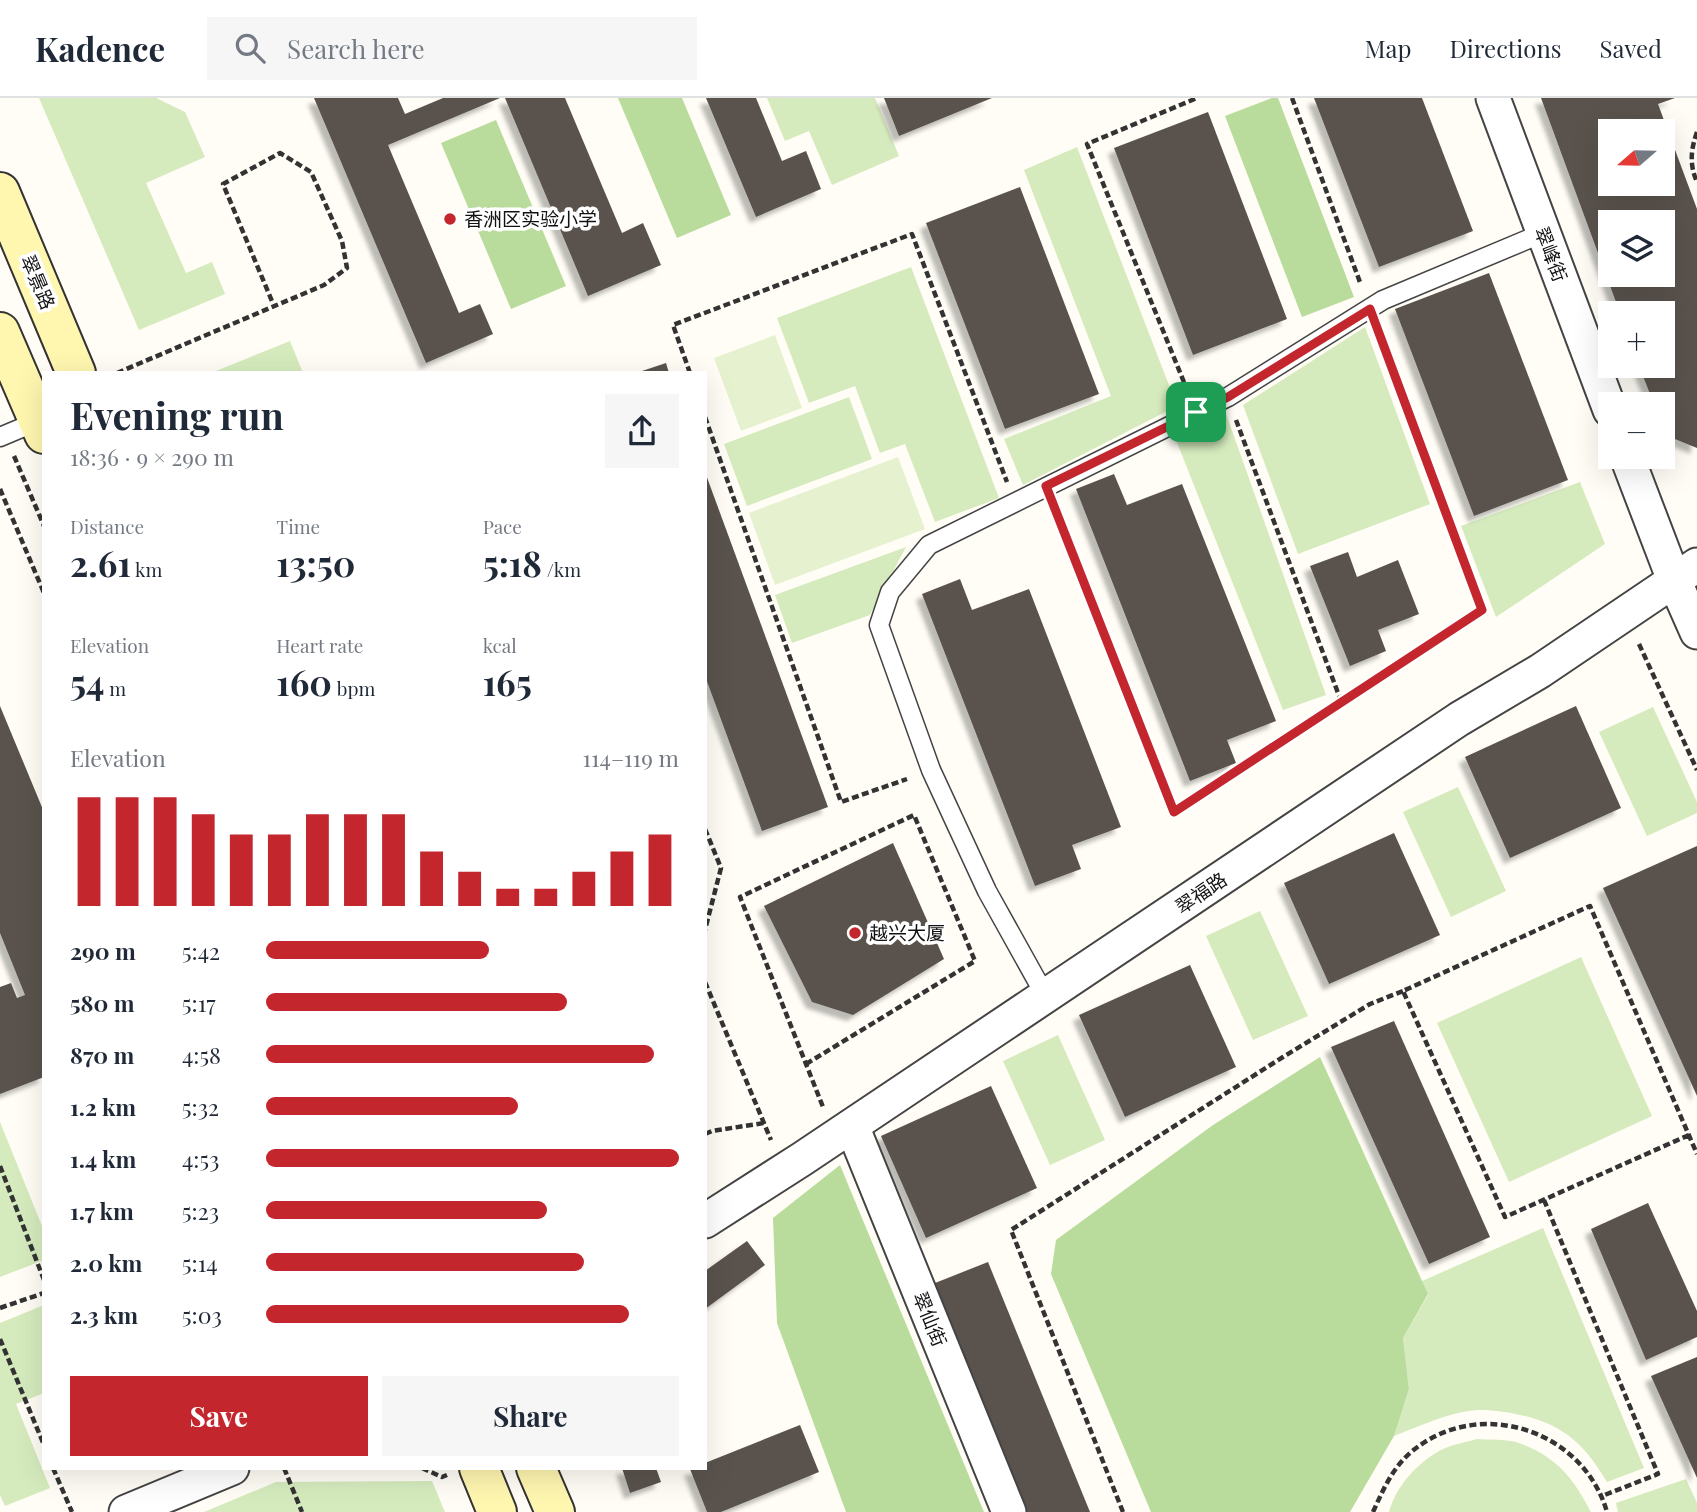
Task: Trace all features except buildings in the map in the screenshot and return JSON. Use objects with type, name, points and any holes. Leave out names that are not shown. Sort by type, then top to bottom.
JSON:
[{"type":"main road","name":"翠景路","points":[[0,192],[75,371]]},
{"type":"main road","points":[[0,332],[22,432]]},
{"type":"main road","points":[[480,1470],[497,1512]]},
{"type":"main road","points":[[538,1470],[555,1512]]},
{"type":"street","name":"翠峰街","points":[[1493,98],[1603,392]]},
{"type":"street","points":[[1634,469],[1685,572],[1697,632]]},
{"type":"street","name":"翠福路","points":[[707,1220],[1046,997],[1459,719],[1540,671],[1685,572]]},
{"type":"street","name":"翠仙街","points":[[843,1131],[1009,1512]]},
{"type":"street","points":[[126,1512],[227,1470]]},
{"type":"lane","points":[[1046,997],[987,891],[931,770],[879,625],[890,592],[929,545],[1228,397],[1383,300],[1544,233]]},
{"type":"path","points":[[1196,412],[1087,144],[1197,98]]},
{"type":"path","points":[[1046,486],[1174,812],[1482,610],[1292,98]]},
{"type":"path","points":[[1697,132],[1691,151],[1692,171],[1697,182]]},
{"type":"path","points":[[122,371],[324,285],[347,268],[342,241],[311,172],[280,153],[223,184],[274,306]]},
{"type":"path","points":[[689,371],[673,325],[912,234],[1015,502]]},
{"type":"path","points":[[1228,397],[1341,701]]},
{"type":"path","points":[[707,423],[841,802],[931,770]]},
{"type":"path","points":[[22,432],[42,517]]},
{"type":"path","points":[[0,489],[42,588]]},
{"type":"path","points":[[1625,613],[1697,770]]},
{"type":"path","points":[[806,1064],[975,961],[914,815],[740,897],[806,1064],[843,1131]]},
{"type":"path","points":[[707,833],[721,868],[708,909]]},
{"type":"path","points":[[1123,1512],[1011,1230],[1283,1057],[1370,1004],[1590,906],[1697,1154]]},
{"type":"path","points":[[707,987],[764,1123],[707,1133]]},
{"type":"path","points":[[1403,991],[1505,1217],[1689,1135]]},
{"type":"path","points":[[0,1166],[42,1275]]},
{"type":"path","points":[[1544,1200],[1658,1474],[1602,1496]]},
{"type":"path","points":[[0,1308],[42,1294]]},
{"type":"path","points":[[0,1339],[42,1440]]},
{"type":"path","points":[[1373,1512],[1386,1482],[1410,1453],[1443,1433],[1479,1424],[1517,1426],[1553,1440],[1582,1464],[1602,1496],[1607,1512]]},
{"type":"path","points":[[54,1470],[72,1512]]},
{"type":"path","points":[[285,1470],[302,1512]]},
{"type":"green space","points":[[39,98],[156,98],[185,112],[205,157],[146,183],[186,273],[212,262],[225,294],[139,330]]},
{"type":"green space","points":[[618,98],[682,98],[731,215],[677,238]]},
{"type":"green space","points":[[767,98],[875,98],[899,156],[832,185],[809,131],[785,141]]},
{"type":"green space","points":[[1278,98],[1354,297],[1302,317],[1225,116]]},
{"type":"green space","points":[[496,120],[566,286],[511,309],[441,143]]},
{"type":"green space","points":[[1077,147],[1177,406],[1023,485],[1004,439],[1111,396],[1024,170]]},
{"type":"green space","points":[[911,267],[999,498],[935,522],[905,444],[880,453],[855,386],[809,403],[777,318]]},
{"type":"green space","points":[[1365,327],[1430,504],[1298,554],[1243,405]]},
{"type":"green space","points":[[775,335],[802,408],[741,431],[714,358]]},
{"type":"green space","points":[[290,341],[302,371],[216,371]]},
{"type":"green space","points":[[849,397],[872,459],[747,506],[724,444]]},
{"type":"green space","points":[[1225,411],[1326,695],[1283,710],[1176,440]]},
{"type":"green space","points":[[898,457],[925,529],[775,585],[749,513]]},
{"type":"green space","points":[[1580,482],[1605,544],[1496,617],[1461,526]]},
{"type":"green space","points":[[906,547],[870,615],[792,643],[775,595]]},
{"type":"green space","points":[[1653,707],[1697,802],[1697,813],[1647,836],[1599,732]]},
{"type":"green space","points":[[1458,787],[1506,891],[1451,917],[1403,812]]},
{"type":"green space","points":[[1260,911],[1308,1016],[1253,1040],[1206,936]]},
{"type":"green space","points":[[1581,957],[1652,1116],[1509,1182],[1437,1023]]},
{"type":"green space","points":[[1058,1035],[1105,1140],[1050,1165],[1003,1061]]},
{"type":"green space","points":[[1320,1057],[1428,1294],[1403,1338],[1409,1389],[1394,1436],[1350,1512],[1151,1512],[1051,1274],[1056,1240],[1213,1125]]},
{"type":"green space","points":[[0,1122],[42,1226],[42,1261],[0,1277]]},
{"type":"green space","points":[[840,1165],[984,1512],[846,1512],[777,1323],[773,1218]]},
{"type":"green space","points":[[1543,1228],[1644,1468],[1607,1482],[1587,1453],[1568,1435],[1542,1421],[1508,1412],[1466,1411],[1394,1436],[1409,1389],[1403,1338],[1428,1295],[1422,1281]]},
{"type":"green space","points":[[42,1306],[42,1394],[16,1404],[50,1488],[5,1506],[0,1495],[0,1323]]},
{"type":"green space","points":[[1477,1439],[1516,1442],[1542,1454],[1570,1478],[1591,1512],[1389,1512],[1402,1484],[1432,1455],[1445,1448]]},
{"type":"green space","points":[[1686,1479],[1697,1503],[1697,1512],[1618,1512],[1616,1503]]},
{"type":"green space","points":[[432,1481],[445,1512],[204,1512],[276,1482]]},
{"type":"place","name":"香洲区实验小学","points":[[450,219]]},
{"type":"place","name":"越兴大厦","points":[[855,933]]},
{"type":"route","points":[[1370,309],[1482,610],[1174,812],[1046,486],[1196,412],[1228,397],[1370,309]]}]
